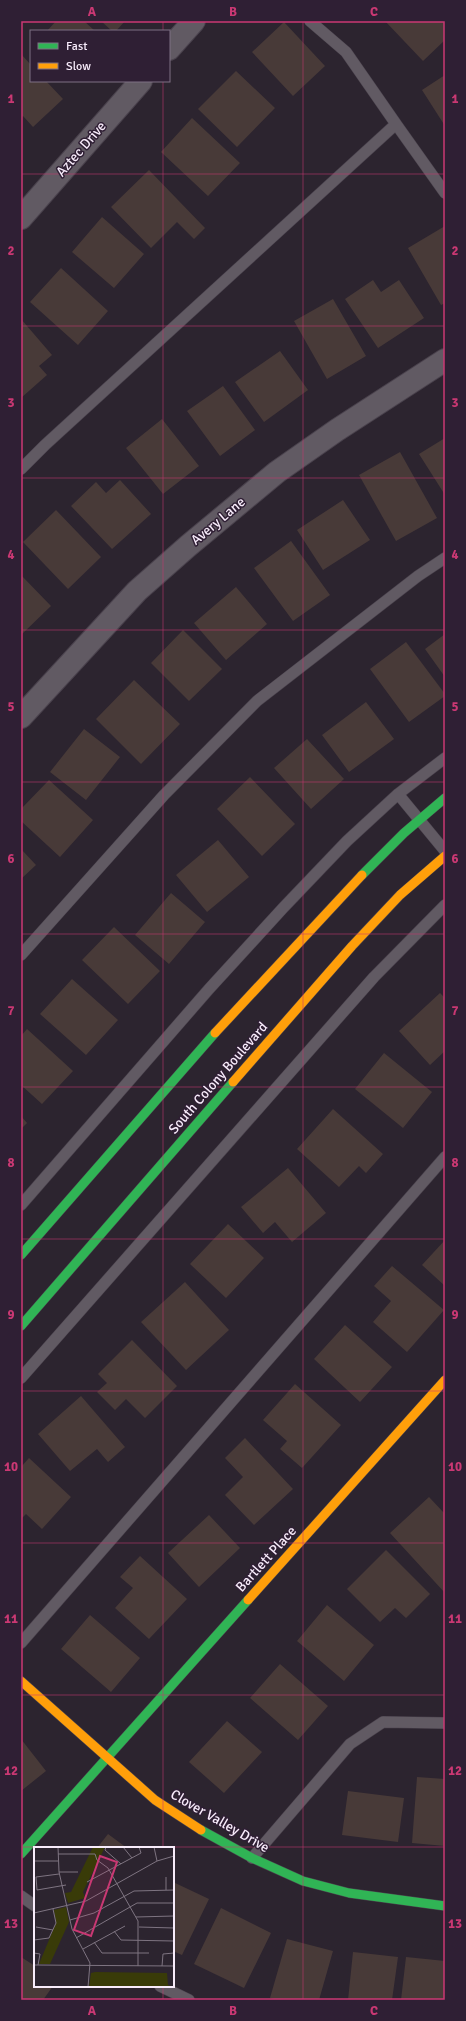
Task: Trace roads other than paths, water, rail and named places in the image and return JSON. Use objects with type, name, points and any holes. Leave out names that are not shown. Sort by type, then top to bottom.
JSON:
[{"type":"main road","points":[[21,1255],[248,996],[361,876],[419,820],[445,798]]},
{"type":"main road","name":"South Colony Boulevard","points":[[21,1326],[352,946],[400,895],[445,856]]},
{"type":"main road","name":"Bartlett Place","points":[[21,1854],[445,1380]]},
{"type":"main road","name":"Clover Valley Drive","points":[[21,1681],[155,1800],[203,1831],[252,1858],[303,1880],[349,1893],[445,1906]]},
{"type":"street","points":[[170,49],[194,21]]},
{"type":"street","name":"Aztec Drive","points":[[21,218],[140,82]]},
{"type":"street","name":"Avery Lane","points":[[21,717],[137,591],[188,546],[283,468],[337,430],[445,360]]},
{"type":"lane","points":[[310,21],[346,52],[445,193]]},
{"type":"lane","points":[[21,470],[45,445],[396,124]]},
{"type":"lane","points":[[21,956],[164,795],[257,701],[418,576],[445,558]]},
{"type":"lane","points":[[21,1205],[209,989],[346,841],[398,794],[445,758]]},
{"type":"lane","points":[[398,794],[445,851]]},
{"type":"lane","points":[[21,1378],[374,977],[445,905]]},
{"type":"lane","points":[[21,1643],[445,1158]]},
{"type":"lane","points":[[252,1858],[350,1744],[383,1722],[445,1723]]},
{"type":"lane","points":[[21,1896],[34,1905]]},
{"type":"lane","points":[[162,1987],[189,2000]]}]
